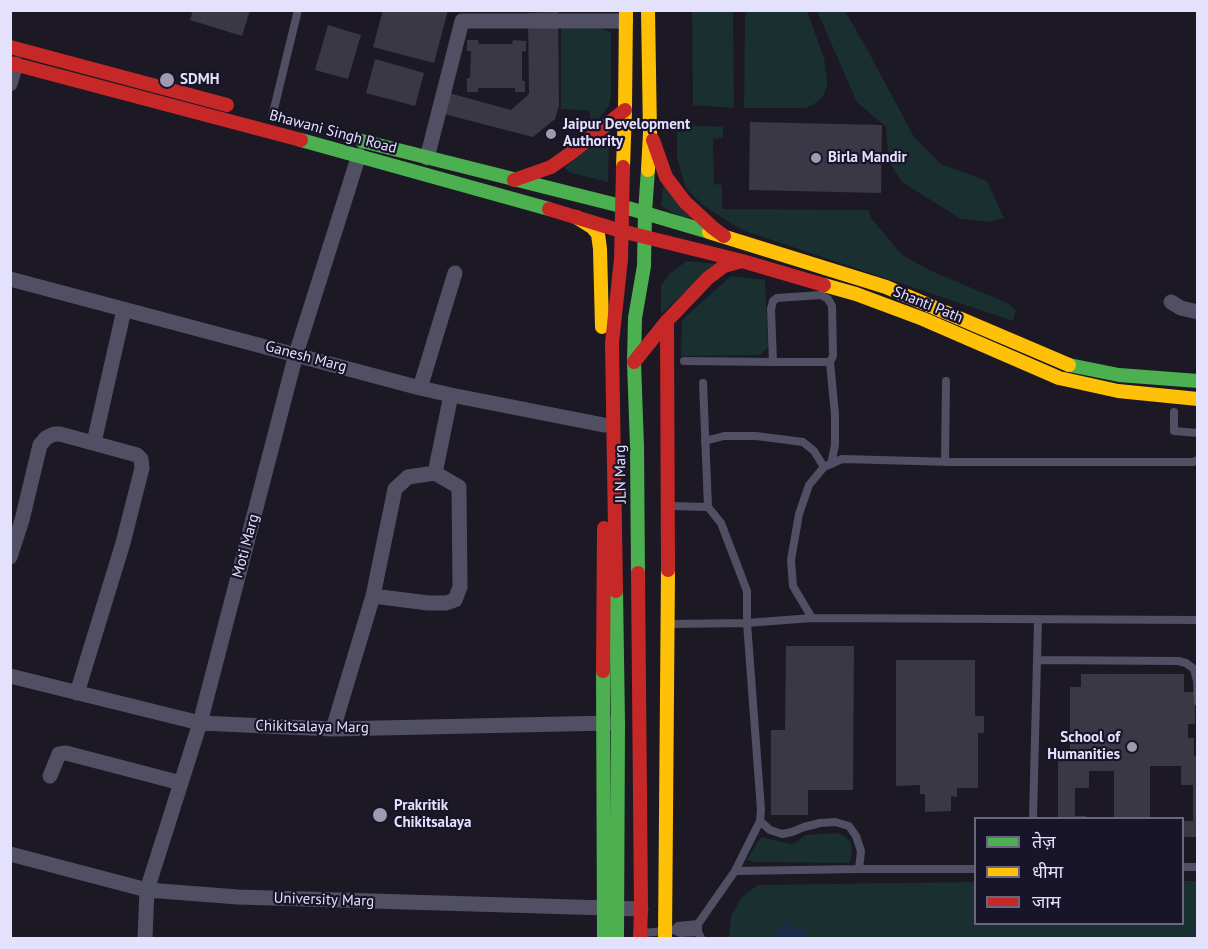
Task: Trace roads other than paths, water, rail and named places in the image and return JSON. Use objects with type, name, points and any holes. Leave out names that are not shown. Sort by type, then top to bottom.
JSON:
[{"type":"main road","name":"JLN Marg","points":[[640,936],[637,447],[634,362],[635,318],[644,266],[650,133],[648,10]]},
{"type":"main road","name":"JLN Marg","points":[[617,936],[610,909],[618,723],[608,427],[612,343],[621,259],[626,16]]},
{"type":"main road","points":[[10,47],[238,108]]},
{"type":"main road","name":"Bhawani Singh Road","points":[[13,64],[359,155],[645,238]]},
{"type":"main road","points":[[514,180],[550,167],[625,110]]},
{"type":"main road","points":[[650,133],[666,177],[685,202],[724,236]]},
{"type":"main road","name":"Bhawani Singh Road","points":[[351,138],[645,212],[886,287],[1066,364],[1119,375],[1197,381]]},
{"type":"main road","points":[[576,217],[592,227],[598,234],[608,427],[602,723],[610,909],[604,939]]},
{"type":"main road","name":"Shanti Path","points":[[645,238],[742,261],[856,294],[923,319],[1059,378],[1118,391],[1197,399]]},
{"type":"main road","points":[[634,362],[667,321],[708,278],[724,266],[742,261]]},
{"type":"main road","points":[[667,321],[668,933]]},
{"type":"street","points":[[427,158],[463,16],[626,16]]},
{"type":"street","points":[[10,84],[13,64]]},
{"type":"street","name":"Moti Marg","points":[[145,939],[147,890],[200,723],[296,354],[359,155]]},
{"type":"street","points":[[420,388],[455,273]]},
{"type":"street","name":"Ganesh Marg","points":[[10,279],[420,388],[608,427]]},
{"type":"street","points":[[1171,302],[1181,308],[1197,312]]},
{"type":"street","points":[[94,442],[124,310]]},
{"type":"street","points":[[435,473],[451,395]]},
{"type":"street","points":[[10,557],[22,520],[40,445],[46,438],[60,434],[137,455],[141,459],[142,468],[123,543],[77,693]]},
{"type":"street","points":[[333,729],[373,596],[394,489],[408,477],[435,473],[459,488],[460,587],[455,600],[446,603],[428,603],[373,596]]},
{"type":"street","name":"Chikitsalaya Marg","points":[[10,676],[200,723],[333,729],[618,723]]},
{"type":"street","points":[[50,776],[59,754],[66,753],[181,783]]},
{"type":"street","name":"University Marg","points":[[10,854],[147,890],[238,897],[641,909]]},
{"type":"lane","points":[[272,117],[298,10]]},
{"type":"lane","points":[[773,362],[771,309],[773,301],[777,298],[821,295],[828,298],[832,306],[833,356],[830,362],[835,415],[835,445],[828,465]]},
{"type":"lane","points":[[684,361],[830,362]]},
{"type":"lane","points":[[945,462],[946,381]]},
{"type":"lane","points":[[617,936],[699,932],[735,871],[760,820],[747,623],[747,591],[721,523],[708,507],[703,383]]},
{"type":"lane","points":[[1174,412],[1174,431],[1197,433]]},
{"type":"lane","points":[[705,441],[724,436],[756,436],[803,442],[828,465]]},
{"type":"lane","points":[[812,618],[793,586],[791,560],[799,514],[809,485],[828,465],[842,459],[945,462],[1193,462],[1197,460]]},
{"type":"lane","points":[[669,506],[708,507]]},
{"type":"lane","points":[[668,624],[747,623],[812,618],[1197,620]]},
{"type":"lane","points":[[1033,817],[1038,620]]},
{"type":"lane","points":[[1037,660],[1178,661],[1186,663],[1194,669],[1197,681],[1197,702]]},
{"type":"lane","points":[[760,820],[770,830],[782,834],[820,823],[835,822],[849,826],[856,836],[861,851],[859,869]]},
{"type":"lane","points":[[735,871],[974,869]]},
{"type":"water","points":[[786,922],[791,922],[791,929],[805,929],[805,937],[777,938],[775,931],[785,928]]},
{"type":"place","name":"SDMH","points":[[167,80]]},
{"type":"place","name":"Jaipur Development Authority","points":[[551,134]]},
{"type":"place","name":"Birla Mandir","points":[[816,158]]},
{"type":"place","name":"School of Humanities","points":[[1132,747]]},
{"type":"place","name":"Prakritik Chikitsalaya","points":[[380,815]]}]
